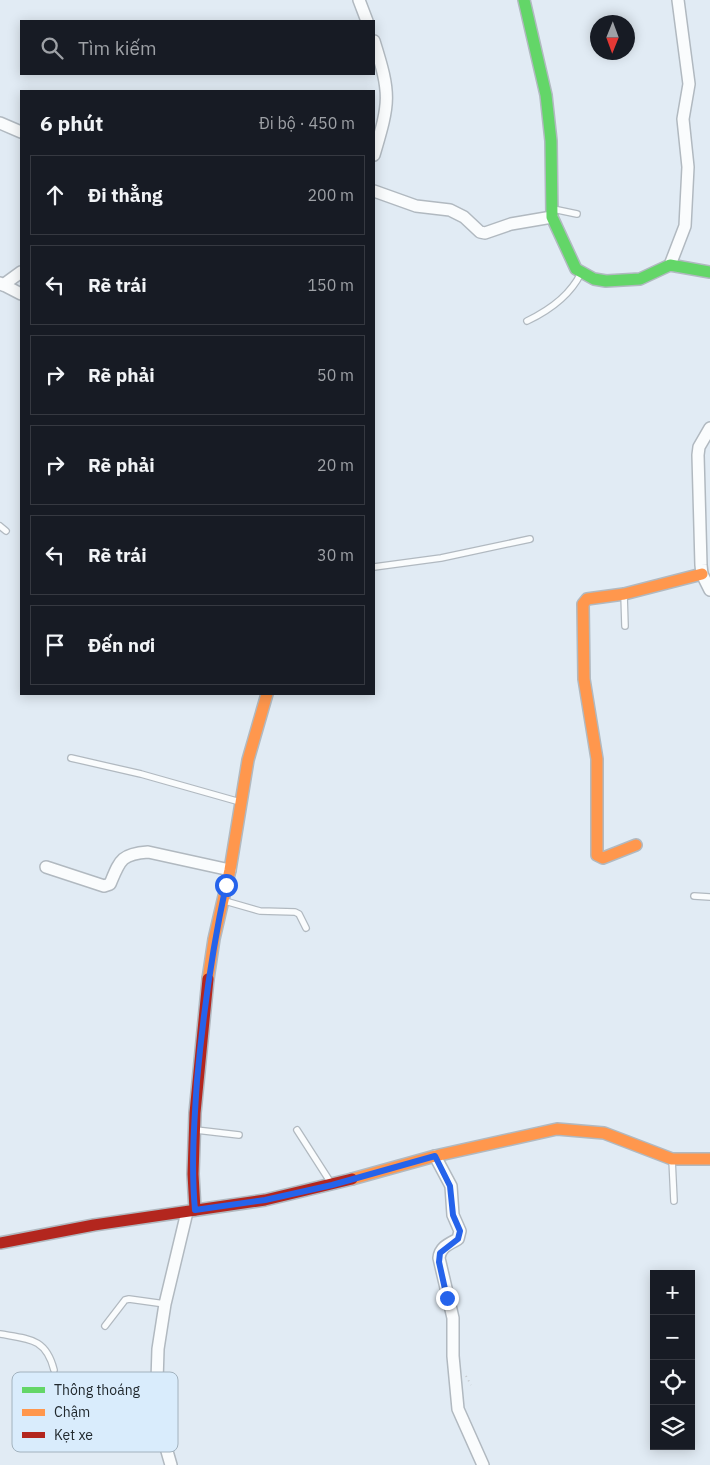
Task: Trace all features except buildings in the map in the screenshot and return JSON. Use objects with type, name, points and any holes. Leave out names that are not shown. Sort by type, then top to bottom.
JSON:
[{"type":"street","points":[[359,0],[367,20]]},
{"type":"street","points":[[524,0],[546,95],[551,141],[552,213],[567,254],[581,273],[594,279],[626,281],[640,279],[670,265],[710,272]]},
{"type":"street","points":[[670,265],[685,226],[688,167],[683,119],[689,84],[678,0]]},
{"type":"street","points":[[375,44],[385,77],[388,98],[386,115],[375,152]]},
{"type":"street","points":[[0,123],[20,132]]},
{"type":"street","points":[[375,192],[416,206],[450,210],[464,217],[480,232],[485,233],[552,213]]},
{"type":"street","points":[[1,284],[20,273]]},
{"type":"street","points":[[1,284],[20,294]]},
{"type":"street","points":[[710,428],[699,447],[698,455],[705,567],[710,590]]},
{"type":"street","points":[[636,845],[603,858],[597,854],[597,759],[584,679],[583,604],[587,599],[624,594],[705,567]]},
{"type":"street","points":[[157,1372],[158,1348],[165,1304],[191,1211],[194,1130],[203,1011],[214,940],[230,870],[248,760],[267,695]]},
{"type":"street","points":[[46,867],[104,886],[110,884],[122,858],[126,855],[140,853],[148,852],[230,870]]},
{"type":"street","points":[[0,1243],[94,1225],[265,1200],[332,1185],[435,1156],[557,1129],[574,1129],[619,1137],[672,1159],[710,1159]]},
{"type":"street","points":[[435,1156],[450,1186],[453,1215],[460,1231],[458,1239],[444,1247],[439,1258],[453,1318],[453,1356],[458,1409],[467,1431],[482,1458],[483,1465]]},
{"type":"street","points":[[167,1452],[171,1465]]},
{"type":"lane","points":[[552,213],[577,214]]},
{"type":"lane","points":[[527,321],[553,306],[576,284],[581,273]]},
{"type":"lane","points":[[0,526],[6,530]]},
{"type":"lane","points":[[375,567],[441,558],[530,539]]},
{"type":"lane","points":[[624,594],[625,626]]},
{"type":"lane","points":[[71,758],[141,774],[242,802]]},
{"type":"lane","points":[[694,896],[710,897]]},
{"type":"lane","points":[[223,901],[260,911],[295,912],[303,918],[306,928]]},
{"type":"lane","points":[[194,1130],[239,1135]]},
{"type":"lane","points":[[297,1130],[332,1185]]},
{"type":"lane","points":[[672,1159],[674,1201]]},
{"type":"lane","points":[[105,1326],[125,1300],[165,1304]]},
{"type":"lane","points":[[0,1334],[35,1341],[40,1344],[48,1351],[54,1370]]},
{"type":"traffic: fast","points":[[524,0],[546,95],[551,141],[552,217],[576,269],[594,279],[606,281],[640,279],[670,265],[710,272]]},
{"type":"traffic: slow","points":[[636,845],[603,858],[597,855],[597,759],[584,679],[583,604],[587,599],[624,594],[702,574]]},
{"type":"traffic: slow","points":[[208,979],[214,939],[230,870],[248,760],[267,695]]},
{"type":"traffic: slow","points":[[352,1179],[435,1156],[557,1129],[604,1133],[672,1159],[710,1159]]},
{"type":"traffic: jam","points":[[195,1210],[193,1174],[195,1113],[208,979]]},
{"type":"traffic: jam","points":[[0,1243],[94,1225],[265,1200],[352,1179]]},
{"type":"route","points":[[226,885],[214,940],[202,1021],[195,1113],[193,1174],[195,1210],[265,1200],[332,1185],[435,1156],[450,1186],[453,1215],[460,1229],[458,1239],[444,1247],[440,1253],[439,1262],[447,1298]]}]
